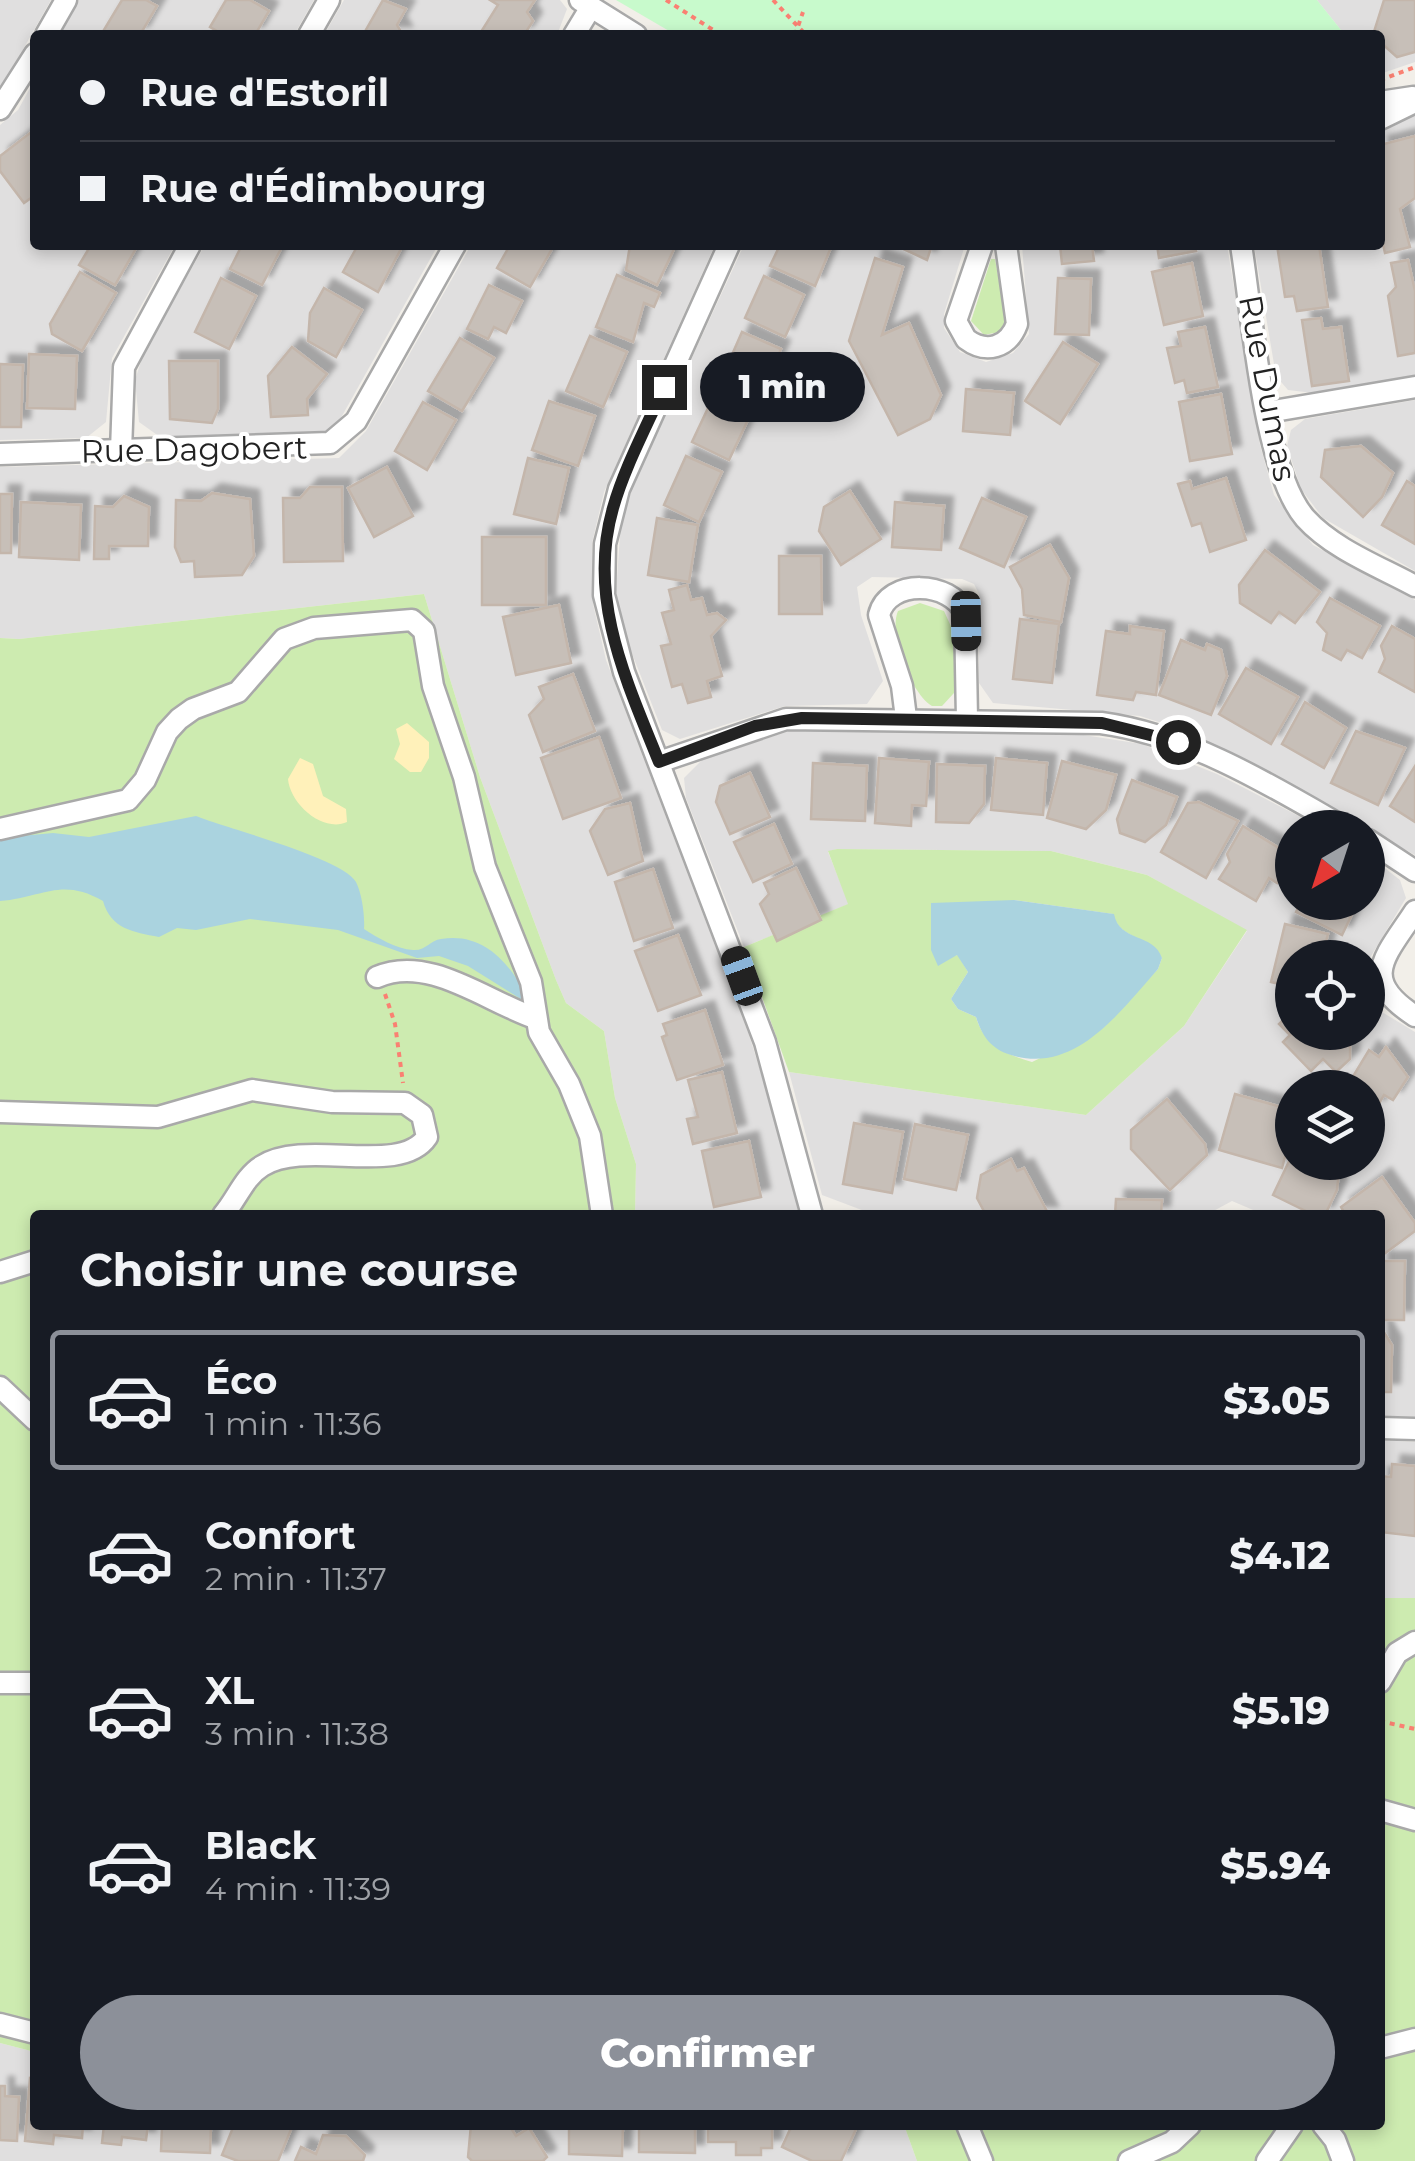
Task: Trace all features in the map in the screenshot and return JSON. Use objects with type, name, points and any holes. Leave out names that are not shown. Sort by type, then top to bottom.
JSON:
[{"type":"street","points":[[49,30],[66,0]]},
{"type":"street","points":[[312,30],[329,0]]},
{"type":"street","points":[[576,30],[586,4],[628,30]]},
{"type":"street","points":[[0,109],[30,62]]},
{"type":"street","points":[[1385,102],[1415,99]]},
{"type":"street","points":[[1385,116],[1415,99]]},
{"type":"street","points":[[121,451],[124,367],[187,250]]},
{"type":"street","name":"Rue Dagobert","points":[[0,454],[309,448],[340,438],[356,420],[452,250]]},
{"type":"street","points":[[727,250],[626,471],[605,544],[604,595],[611,634],[765,1042],[811,1210]]},
{"type":"street","points":[[980,250],[956,321],[966,339],[989,348],[1004,344],[1017,324],[1007,250]]},
{"type":"street","name":"Rue Dumas","points":[[1242,250],[1282,480],[1303,516],[1336,543],[1415,586]]},
{"type":"street","points":[[1268,412],[1415,388]]},
{"type":"street","points":[[906,718],[902,686],[879,615],[887,598],[924,590],[947,593],[965,613],[967,719]]},
{"type":"street","points":[[0,829],[128,800],[146,780],[162,740],[178,719],[192,709],[238,692],[255,678],[284,638],[314,628],[412,620],[424,631],[432,686],[464,777],[490,884],[531,982],[535,1018],[590,1136],[601,1210]]},
{"type":"street","points":[[659,762],[786,719],[1102,723],[1150,732],[1196,749],[1311,810]]},
{"type":"street","points":[[1385,851],[1415,871]]},
{"type":"street","points":[[1415,911],[1385,956],[1380,979],[1389,998],[1415,1016]]},
{"type":"street","points":[[377,976],[408,970],[431,976],[535,1018]]},
{"type":"street","points":[[0,1112],[158,1117],[252,1090],[332,1102],[405,1102],[422,1115],[427,1126],[422,1144],[388,1156],[286,1155],[252,1174],[227,1210]]},
{"type":"street","points":[[0,1272],[30,1263]]},
{"type":"street","points":[[0,1387],[30,1415]]},
{"type":"street","points":[[1385,1428],[1415,1429]]},
{"type":"street","points":[[1385,1674],[1398,1653],[1415,1642]]},
{"type":"street","points":[[0,1683],[30,1683]]},
{"type":"street","points":[[1385,1811],[1415,1820]]},
{"type":"street","points":[[0,2024],[30,2032]]},
{"type":"street","points":[[1385,2047],[1415,2039]]},
{"type":"street","points":[[969,2130],[982,2161]]},
{"type":"street","points":[[1172,2142],[1185,2130]]},
{"type":"street","points":[[1130,2161],[1197,2130]]},
{"type":"street","points":[[1267,2161],[1289,2130]]},
{"type":"street","points":[[1327,2130],[1343,2161]]},
{"type":"path","points":[[666,0],[713,30]]},
{"type":"path","points":[[773,0],[801,30]]},
{"type":"path","points":[[797,30],[803,12]]},
{"type":"path","points":[[1385,78],[1415,67]]},
{"type":"path","points":[[377,976],[395,1024],[405,1102]]},
{"type":"path","points":[[1385,1722],[1415,1729]]},
{"type":"shaded area","points":[[0,0],[51,0],[34,30],[30,30],[30,37],[0,90]]},
{"type":"shaded area","points":[[79,0],[314,0],[297,30],[63,30]]},
{"type":"shaded area","points":[[344,0],[560,0],[567,9],[559,30],[327,30]]},
{"type":"shaded area","points":[[1317,0],[1415,0],[1415,62],[1385,72],[1385,30],[1341,30]]},
{"type":"shaded area","points":[[30,88],[30,250],[172,250],[112,358],[106,422],[86,438],[0,440],[0,125],[18,110]]},
{"type":"shaded area","points":[[1415,112],[1415,375],[1313,393],[1288,390],[1276,376],[1255,250],[1385,250],[1385,122]]},
{"type":"shaded area","points":[[202,250],[435,250],[338,423],[329,431],[160,437],[139,422],[135,380],[144,352]]},
{"type":"shaded area","points":[[468,250],[713,250],[604,492],[592,543],[593,604],[606,660],[749,1035],[781,1137],[798,1210],[635,1210],[636,1164],[615,1098],[604,1031],[566,1003],[556,980],[480,777],[424,594],[0,638],[0,467],[339,458],[366,431]]},
{"type":"shaded area","points":[[742,250],[963,250],[944,314],[944,328],[960,352],[986,362],[1013,353],[1029,334],[1022,250],[1228,250],[1260,445],[1274,495],[1313,545],[1415,600],[1415,855],[1385,839],[1385,810],[1333,810],[1190,732],[1140,716],[993,703],[979,683],[979,594],[974,584],[962,579],[872,577],[857,587],[861,615],[883,681],[867,704],[785,706],[680,739],[662,730],[622,628],[616,592],[621,522],[635,481]]},
{"type":"shaded area","points":[[1415,400],[1415,571],[1323,518],[1301,489],[1287,446],[1291,430],[1305,419]]},
{"type":"shaded area","points":[[789,731],[1064,732],[1142,744],[1217,774],[1287,810],[1275,810],[1275,920],[1385,920],[1385,868],[1400,880],[1406,898],[1381,940],[1275,940],[1275,1050],[1385,1050],[1385,1014],[1415,1032],[1415,1417],[1385,1416],[1385,1210],[1253,1210],[1232,1201],[1215,1210],[862,1210],[822,1195],[789,1072],[1086,1115],[1184,1026],[1247,931],[1147,875],[1051,851],[837,849],[828,852],[849,904],[744,947],[686,798],[684,778],[702,760]]},
{"type":"shaded area","points":[[1385,1440],[1415,1442],[1415,1598],[1385,1598]]},
{"type":"shaded area","points":[[0,2043],[30,2051],[30,2130],[906,2130],[917,2161],[0,2161]]},
{"type":"green space","points":[[616,0],[1317,0],[1341,30],[667,30]]},
{"type":"green space","points":[[991,259],[995,259],[1006,320],[999,332],[984,335],[971,321]]},
{"type":"green space","points":[[424,594],[480,777],[556,980],[566,1003],[604,1031],[615,1098],[636,1164],[635,1210],[30,1210],[30,2051],[0,2043],[0,638]]},
{"type":"green space","points":[[920,603],[944,611],[954,633],[954,693],[942,706],[932,706],[916,689],[903,663],[896,634],[898,611]]},
{"type":"green space","points":[[828,851],[1051,851],[1147,875],[1247,930],[1184,1026],[1086,1115],[789,1072],[744,947],[848,904]],"holes":[[[1014,900],[1113,914],[1121,928],[1162,958],[1158,969],[1103,1028],[1032,1062],[997,1047],[984,1035],[976,1017],[958,1009],[951,999],[968,972],[958,955],[950,956]]]},
{"type":"green space","points":[[1385,1598],[1415,1598],[1415,2161],[917,2161],[906,2130],[1385,2130]]},
{"type":"sand","points":[[407,723],[429,742],[429,758],[421,772],[410,772],[394,759],[400,744],[396,729]]},
{"type":"sand","points":[[300,758],[313,764],[323,796],[346,809],[347,822],[318,820],[295,798],[288,779]]},
{"type":"water","points":[[196,816],[307,854],[347,873],[360,893],[364,929],[400,948],[421,949],[434,941],[456,938],[492,951],[525,993],[524,1001],[468,966],[439,956],[417,958],[338,930],[250,919],[196,930],[177,928],[159,937],[124,928],[111,918],[103,901],[76,890],[0,901],[0,838],[53,833],[89,837]]},
{"type":"water","points":[[1014,900],[1114,914],[1122,929],[1152,945],[1162,958],[1158,969],[1112,1020],[1076,1048],[1056,1056],[1034,1059],[1011,1055],[993,1045],[984,1036],[976,1017],[958,1009],[951,999],[968,972],[957,955],[938,966],[931,950],[931,903]]},
{"type":"building","points":[[122,0],[146,0],[157,6],[143,30],[104,30]]},
{"type":"building","points":[[226,0],[250,0],[269,11],[258,30],[210,27]]},
{"type":"building","points":[[383,0],[406,9],[397,25],[400,30],[366,30]]},
{"type":"building","points":[[490,0],[535,0],[527,12],[533,21],[527,30],[482,30],[498,5]]},
{"type":"building","points":[[1384,0],[1415,0],[1415,52],[1397,57],[1385,46],[1385,30],[1375,30]]},
{"type":"building","points":[[30,133],[30,199],[24,203],[0,171],[0,156]]},
{"type":"building","points":[[1415,136],[1415,198],[1400,209],[1410,247],[1385,253],[1384,250],[1385,144]]},
{"type":"building","points":[[88,250],[135,250],[115,285],[79,265]]},
{"type":"building","points":[[240,250],[280,250],[262,285],[230,269]]},
{"type":"building","points":[[355,250],[400,250],[378,292],[343,272]]},
{"type":"building","points":[[507,250],[551,250],[530,287],[497,268]]},
{"type":"building","points":[[629,250],[674,250],[657,285],[626,270]]},
{"type":"building","points":[[778,250],[830,250],[815,286],[770,266]]},
{"type":"building","points":[[906,250],[930,250],[927,260]]},
{"type":"building","points":[[1061,250],[1093,250],[1094,261],[1062,264]]},
{"type":"building","points":[[1158,250],[1196,251],[1159,258]]},
{"type":"building","points":[[1278,250],[1320,250],[1328,307],[1297,311],[1294,296],[1285,297]]},
{"type":"building","points":[[875,258],[903,267],[882,335],[909,323],[941,395],[930,419],[898,435],[849,341]]},
{"type":"building","points":[[1408,260],[1415,291],[1415,353],[1398,356],[1388,296],[1396,287],[1391,263]]},
{"type":"building","points":[[1192,263],[1203,316],[1164,325],[1152,272]]},
{"type":"building","points":[[80,272],[116,293],[82,351],[52,334],[50,324]]},
{"type":"building","points":[[617,275],[660,293],[654,307],[644,303],[633,342],[596,327]]},
{"type":"building","points":[[764,276],[804,295],[785,337],[745,318]]},
{"type":"building","points":[[221,278],[256,296],[229,349],[195,332]]},
{"type":"building","points":[[1058,278],[1091,279],[1089,335],[1055,334]]},
{"type":"building","points":[[489,285],[522,301],[506,333],[494,327],[488,339],[467,329]]},
{"type":"building","points":[[324,288],[362,310],[336,357],[308,341],[310,313]]},
{"type":"building","points":[[1321,318],[1323,329],[1341,327],[1349,381],[1312,386],[1302,320]]},
{"type":"building","points":[[1205,327],[1218,387],[1187,393],[1184,380],[1175,383],[1167,348],[1181,346],[1178,332]]},
{"type":"building","points":[[742,332],[781,349],[759,399],[720,382]]},
{"type":"building","points":[[590,336],[627,352],[603,407],[566,391]]},
{"type":"building","points":[[460,338],[494,358],[462,411],[428,391]]},
{"type":"building","points":[[1063,342],[1098,364],[1060,424],[1025,401]]},
{"type":"building","points":[[292,347],[327,374],[307,399],[308,415],[271,417],[268,376]]},
{"type":"building","points":[[29,354],[77,356],[75,409],[27,408]]},
{"type":"building","points":[[169,361],[218,361],[218,409],[212,423],[170,419]]},
{"type":"building","points":[[0,364],[23,365],[21,427],[0,427]]},
{"type":"building","points":[[717,389],[754,407],[729,460],[692,442]]},
{"type":"building","points":[[966,389],[1014,393],[1010,435],[963,431]]},
{"type":"building","points":[[1221,394],[1232,454],[1190,461],[1179,402]]},
{"type":"building","points":[[549,401],[595,416],[578,466],[532,450]]},
{"type":"building","points":[[423,402],[456,420],[427,470],[395,451]]},
{"type":"building","points":[[1361,446],[1393,473],[1382,497],[1363,517],[1321,477],[1325,450]]},
{"type":"building","points":[[686,456],[722,472],[699,522],[664,505]]},
{"type":"building","points":[[528,458],[569,468],[556,524],[514,514]]},
{"type":"building","points":[[387,467],[413,516],[374,537],[348,488]]},
{"type":"building","points":[[1226,478],[1246,540],[1210,552],[1201,523],[1192,526],[1178,484],[1190,481],[1192,489]]},
{"type":"building","points":[[1407,481],[1415,486],[1415,544],[1382,525]]},
{"type":"building","points":[[310,487],[342,487],[343,561],[284,562],[283,498],[300,498]]},
{"type":"building","points":[[850,491],[881,539],[841,565],[819,531],[824,507]]},
{"type":"building","points":[[212,493],[250,499],[254,556],[242,575],[195,577],[194,561],[181,562],[175,547],[176,500],[201,501]]},
{"type":"building","points":[[0,494],[12,494],[11,553],[0,553]]},
{"type":"building","points":[[124,496],[149,507],[148,546],[109,546],[109,559],[94,559],[95,506],[113,507]]},
{"type":"building","points":[[982,498],[1026,517],[1004,567],[960,548]]},
{"type":"building","points":[[21,502],[81,505],[79,560],[19,557]]},
{"type":"building","points":[[895,502],[944,506],[941,550],[892,547]]},
{"type":"building","points":[[657,518],[698,525],[689,582],[648,575]]},
{"type":"building","points":[[482,537],[546,537],[546,605],[482,605]]},
{"type":"building","points":[[1050,545],[1069,578],[1061,622],[1024,615],[1022,589],[1010,567]]},
{"type":"building","points":[[1265,550],[1320,592],[1295,623],[1279,612],[1271,623],[1240,603],[1239,585]]},
{"type":"building","points":[[779,556],[821,556],[822,614],[779,614]]},
{"type":"building","points":[[687,585],[691,600],[702,598],[707,615],[717,613],[726,620],[711,636],[722,676],[707,681],[711,697],[688,703],[682,684],[672,687],[661,646],[671,644],[662,613],[674,610],[669,590]]},
{"type":"building","points":[[1330,598],[1380,626],[1362,658],[1347,650],[1341,660],[1323,650],[1327,633],[1317,622]]},
{"type":"building","points":[[559,605],[571,663],[516,675],[503,617]]},
{"type":"building","points":[[1020,619],[1059,624],[1052,683],[1013,679]]},
{"type":"building","points":[[1130,626],[1164,631],[1156,695],[1136,692],[1133,700],[1097,695],[1106,631],[1130,634]]},
{"type":"building","points":[[1392,626],[1415,639],[1415,692],[1379,672],[1385,659],[1381,646]]},
{"type":"building","points":[[1181,640],[1205,650],[1207,644],[1221,650],[1227,676],[1211,715],[1159,695]]},
{"type":"building","points":[[1246,668],[1298,697],[1271,744],[1219,714]]},
{"type":"building","points":[[573,674],[595,731],[543,752],[529,715],[544,699],[539,687]]},
{"type":"building","points":[[1305,702],[1346,728],[1324,768],[1282,744]]},
{"type":"building","points":[[1356,731],[1405,748],[1378,805],[1331,783]]},
{"type":"building","points":[[599,737],[621,798],[563,819],[541,758]]},
{"type":"building","points":[[879,758],[929,762],[926,806],[912,805],[911,826],[875,823]]},
{"type":"building","points":[[996,758],[1047,763],[1043,815],[991,810]]},
{"type":"building","points":[[1062,761],[1116,775],[1106,810],[1086,829],[1047,818]]},
{"type":"building","points":[[813,763],[867,766],[865,821],[811,819]]},
{"type":"building","points":[[937,764],[985,766],[984,804],[969,823],[936,822]]},
{"type":"building","points":[[1415,766],[1415,822],[1390,806]]},
{"type":"building","points":[[750,773],[770,817],[730,834],[716,802],[720,786]]},
{"type":"building","points":[[1132,780],[1177,797],[1166,825],[1145,842],[1120,833],[1117,819]]},
{"type":"building","points":[[1199,802],[1238,821],[1206,878],[1161,852],[1188,803]]},
{"type":"building","points":[[630,803],[643,861],[608,875],[590,831],[605,809]]},
{"type":"building","points":[[774,824],[792,864],[753,882],[734,842]]},
{"type":"building","points":[[1243,826],[1275,846],[1275,882],[1269,878],[1256,901],[1219,879],[1230,862],[1227,854]]},
{"type":"building","points":[[796,868],[821,920],[777,941],[760,904],[769,894],[764,883]]},
{"type":"building","points":[[653,869],[673,928],[634,941],[615,882]]},
{"type":"building","points":[[1312,920],[1349,920],[1342,935]]},
{"type":"building","points":[[1285,924],[1328,934],[1326,940],[1281,940]]},
{"type":"building","points":[[678,935],[701,995],[658,1011],[635,951]]},
{"type":"building","points":[[705,1010],[723,1065],[677,1080],[662,1037],[667,1035],[663,1024]]},
{"type":"building","points":[[1385,1048],[1408,1077],[1393,1100],[1385,1096],[1385,1070],[1357,1070],[1369,1050],[1379,1057]]},
{"type":"building","points":[[1291,1050],[1350,1050],[1350,1059],[1338,1070],[1323,1059],[1310,1070]]},
{"type":"building","points":[[722,1072],[737,1133],[693,1144],[687,1119],[698,1117],[688,1080]]},
{"type":"building","points":[[1235,1094],[1275,1105],[1275,1166],[1219,1150]]},
{"type":"building","points":[[1167,1099],[1205,1144],[1207,1155],[1170,1190],[1131,1149],[1131,1130]]},
{"type":"building","points":[[854,1123],[903,1132],[892,1193],[843,1184]]},
{"type":"building","points":[[915,1124],[968,1135],[956,1190],[904,1179]]},
{"type":"building","points":[[749,1141],[761,1197],[714,1207],[702,1151]]},
{"type":"building","points":[[1011,1159],[1017,1171],[1024,1168],[1046,1210],[983,1210],[977,1198],[981,1175]]},
{"type":"building","points":[[1280,1180],[1338,1180],[1327,1210],[1304,1210],[1273,1195]]},
{"type":"building","points":[[1378,1180],[1384,1180],[1415,1223],[1415,1231],[1385,1253],[1385,1210],[1341,1207]]},
{"type":"building","points":[[1116,1199],[1162,1200],[1161,1210],[1115,1210]]},
{"type":"building","points":[[1385,1261],[1405,1261],[1404,1320],[1385,1320]]},
{"type":"building","points":[[1385,1334],[1392,1345],[1391,1392],[1385,1392]]},
{"type":"building","points":[[1392,1464],[1415,1466],[1415,1536],[1385,1533],[1385,1476],[1391,1477]]},
{"type":"building","points":[[30,2078],[30,2130],[83,2130],[82,2138],[54,2135],[53,2144],[25,2141]]},
{"type":"building","points":[[0,2086],[5,2086],[5,2096],[19,2097],[17,2141],[0,2140]]},
{"type":"building","points":[[103,2130],[147,2130],[146,2140],[122,2137],[121,2145],[102,2143]]},
{"type":"building","points":[[162,2130],[211,2130],[210,2153],[161,2151]]},
{"type":"building","points":[[232,2130],[291,2130],[278,2161],[238,2161],[222,2155]]},
{"type":"building","points":[[471,2130],[512,2130],[516,2136],[530,2130],[547,2157],[543,2161],[472,2161],[468,2157]]},
{"type":"building","points":[[569,2130],[623,2130],[622,2156],[569,2154]]},
{"type":"building","points":[[639,2130],[695,2130],[695,2153],[639,2152]]},
{"type":"building","points":[[708,2130],[772,2130],[772,2148],[761,2148],[761,2155],[736,2155],[736,2142],[708,2142]]},
{"type":"building","points":[[790,2130],[856,2130],[841,2161],[812,2161],[782,2147]]},
{"type":"building","points":[[323,2135],[346,2136],[365,2155],[363,2161],[295,2161],[301,2147],[316,2154]]},
{"type":"route","points":[[664,387],[613,506],[605,544],[604,580],[611,634],[659,762],[755,726],[802,718],[1102,723],[1178,742]]}]
